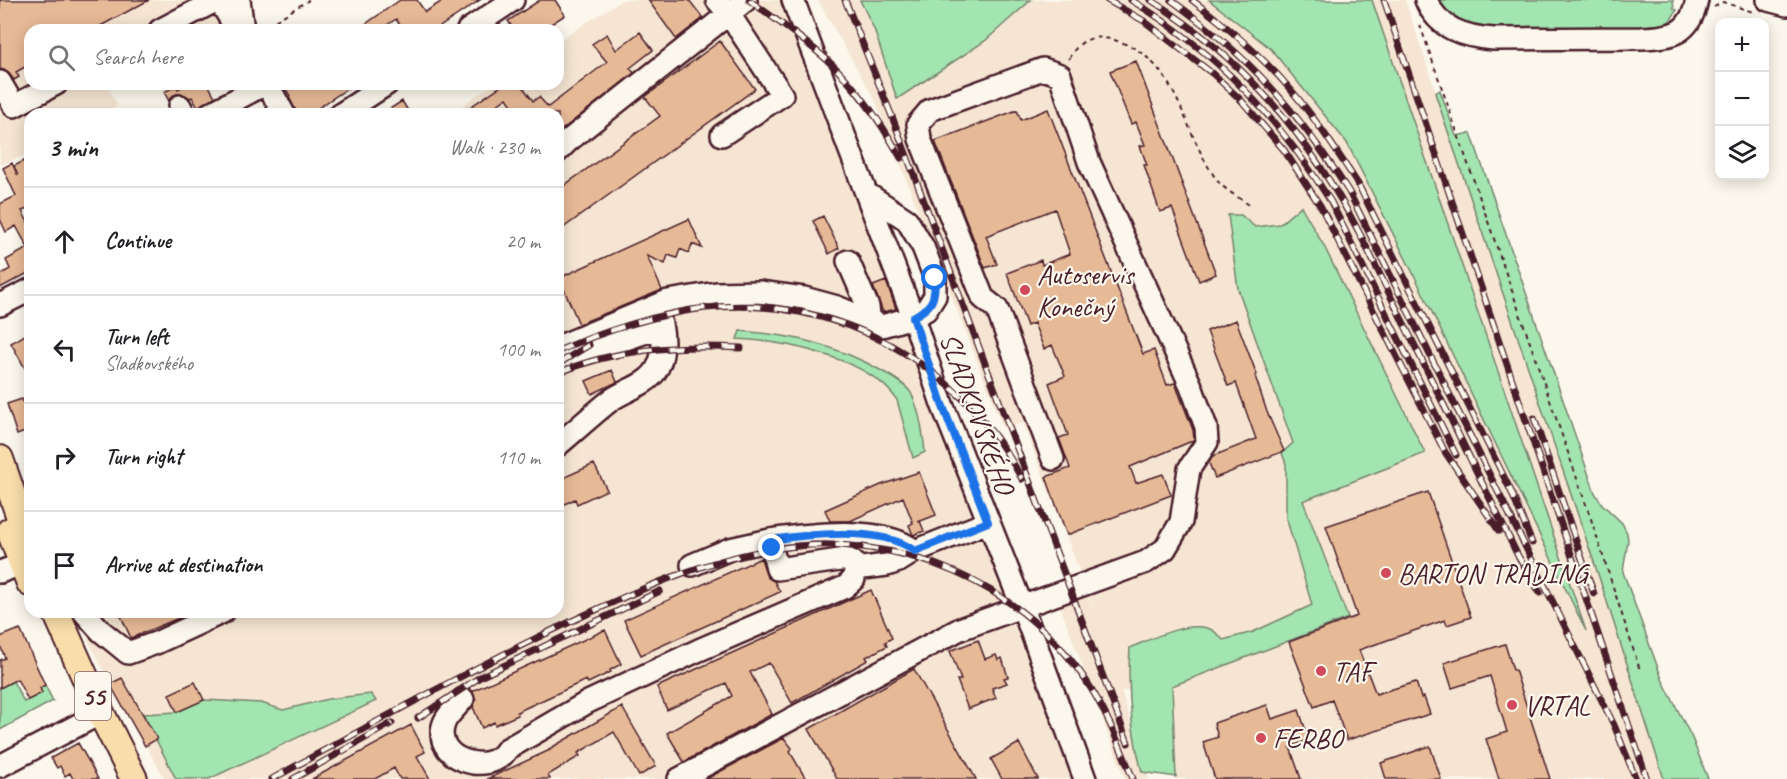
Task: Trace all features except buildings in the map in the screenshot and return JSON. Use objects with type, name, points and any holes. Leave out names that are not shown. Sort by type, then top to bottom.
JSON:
[{"type":"main road","points":[[0,459],[22,565]]},
{"type":"main road","points":[[0,506],[22,565]]},
{"type":"main road","name":"55","points":[[45,618],[95,716],[134,779]]},
{"type":"main road","name":"55","points":[[58,618],[120,779]]},
{"type":"street","points":[[172,24],[218,0],[233,24]]},
{"type":"street","points":[[239,0],[242,24]]},
{"type":"street","points":[[477,24],[513,0]]},
{"type":"street","points":[[564,145],[723,7],[746,0]]},
{"type":"street","name":"SLADKOVSKÉHO","points":[[793,0],[913,317],[942,404],[1022,606],[1085,779]]},
{"type":"street","points":[[1426,0],[1435,15],[1453,31],[1473,37],[1494,39],[1641,38],[1664,35],[1688,24],[1704,6]]},
{"type":"street","points":[[1767,8],[1787,5]]},
{"type":"street","points":[[722,135],[782,95],[723,7]]},
{"type":"street","points":[[679,779],[960,629],[1146,562],[1165,549],[1181,522],[1184,490],[1189,469],[1207,442],[1206,427],[1191,386],[1089,162],[1060,75],[1043,69],[930,110],[918,124],[920,139],[983,298],[997,309],[1053,459]]},
{"type":"street","points":[[0,82],[14,106],[45,90]]},
{"type":"street","points":[[220,108],[255,90]]},
{"type":"street","points":[[270,90],[280,108]]},
{"type":"street","points":[[350,108],[378,90]]},
{"type":"street","points":[[564,345],[668,302],[716,293],[759,292],[804,298],[837,307],[882,326],[913,317],[926,310],[935,296],[935,278],[923,246],[907,220],[866,193]]},
{"type":"street","points":[[848,261],[868,307],[870,322]]},
{"type":"street","points":[[0,305],[24,293]]},
{"type":"street","points":[[564,440],[613,399],[646,381],[658,370],[662,359],[661,327],[656,307]]},
{"type":"street","points":[[564,360],[661,327]]},
{"type":"street","points":[[855,569],[899,561],[915,551],[988,522]]},
{"type":"street","points":[[692,565],[730,549],[770,540],[822,534],[862,535],[898,541],[915,551]]},
{"type":"street","points":[[464,699],[446,720],[442,731],[449,755],[459,764],[470,767],[483,768],[494,765],[500,761],[507,749],[588,702],[699,650],[845,587],[854,579],[853,562],[847,559],[777,569],[770,540]]},
{"type":"street","points":[[89,618],[101,631],[128,653],[211,618]]},
{"type":"street","points":[[0,766],[95,716]]},
{"type":"path","points":[[270,24],[309,0]]},
{"type":"path","points":[[1704,6],[1715,6],[1723,2],[1767,8]]},
{"type":"path","points":[[1418,20],[1583,497],[1640,670]]},
{"type":"path","points":[[1060,75],[1073,49],[1086,40],[1101,37],[1122,41],[1140,51],[1169,82],[1203,156],[1218,181],[1249,205]]},
{"type":"shaded area","points":[[0,0],[229,0],[229,24],[24,24],[24,90],[109,90],[118,106],[114,108],[24,108],[24,155],[0,165]]},
{"type":"shaded area","points":[[622,0],[785,0],[1072,765],[1073,779],[165,779],[110,684],[77,618],[564,618],[564,108],[459,108],[484,90],[564,90],[564,37]]},
{"type":"shaded area","points":[[818,0],[860,0],[874,29],[897,99],[985,41],[1031,0],[1209,0],[1271,49],[1347,143],[1417,281],[1583,624],[1372,0],[1405,0],[1667,779],[1177,779],[1172,687],[1121,691],[1149,779],[1125,779],[1059,603],[1087,594],[1095,612],[1023,423],[1003,428],[875,100]]},
{"type":"green space","points":[[860,0],[1031,0],[985,41],[897,99],[874,29]]},
{"type":"green space","points":[[1209,0],[1372,0],[1586,631],[1417,281],[1347,143],[1271,49]]},
{"type":"green space","points":[[1436,0],[1673,0],[1674,9],[1677,10],[1670,21],[1654,28],[1504,32],[1468,27],[1447,15]]},
{"type":"green space","points":[[1440,90],[1456,136],[1471,133],[1595,493],[1602,504],[1622,523],[1627,533],[1623,572],[1662,679],[1692,738],[1708,779],[1664,779],[1600,580],[1435,93]]},
{"type":"green space","points":[[1301,206],[1324,246],[1425,453],[1303,501],[1348,618],[1172,686],[1176,777],[1142,772],[1131,710],[1130,648],[1159,635],[1192,627],[1212,630],[1223,640],[1253,632],[1312,605],[1286,517],[1286,464],[1282,453],[1293,443],[1238,289],[1228,215],[1241,215],[1255,227],[1280,224]]},
{"type":"green space","points":[[740,331],[778,335],[831,348],[865,362],[898,380],[909,390],[917,407],[925,452],[913,458],[897,400],[884,385],[867,373],[824,354],[778,343],[737,339]]},
{"type":"green space","points":[[13,681],[24,702],[42,693],[40,688],[45,685],[53,701],[0,730],[0,688]]},
{"type":"green space","points":[[371,694],[376,701],[209,779],[176,779],[143,714],[177,712],[204,700],[261,703],[283,710],[328,699]]},
{"type":"railway","points":[[749,0],[826,59],[848,81],[868,106],[901,158]]},
{"type":"railway","points":[[845,0],[893,119],[1128,743]]},
{"type":"railway","points":[[1107,0],[1144,21],[1213,74],[1241,100],[1284,150],[1321,207],[1445,452],[1499,531]]},
{"type":"railway","points":[[1131,0],[1162,20],[1218,64],[1267,114],[1311,171],[1331,202],[1456,455]]},
{"type":"railway","points":[[1151,0],[1185,23],[1245,75],[1272,103],[1320,166],[1361,236],[1518,556],[1540,593]]},
{"type":"railway","points":[[1171,0],[1225,43],[1270,87],[1310,135],[1349,192],[1614,725],[1636,779]]},
{"type":"railway","points":[[1192,0],[1244,42],[1280,77],[1318,124],[1358,184],[1511,491],[1532,543]]},
{"type":"railway","points":[[1384,0],[1647,779]]},
{"type":"railway","points":[[564,349],[631,324],[706,308],[755,307],[802,312],[847,325],[890,345],[930,370],[965,401],[996,438],[1022,479]]},
{"type":"railway","points":[[564,360],[589,345]]},
{"type":"railway","points":[[564,371],[603,358],[648,350],[694,347],[741,348]]},
{"type":"railway","points":[[1534,418],[1594,594]]},
{"type":"railway","points":[[272,779],[496,658],[645,588],[696,569],[748,554],[820,545],[866,548],[911,557],[954,572],[995,593],[1032,620],[1064,652],[1092,690],[1133,779]]},
{"type":"railway","points":[[418,718],[480,677],[660,591]]},
{"type":"railway","points":[[293,779],[392,723]]},
{"type":"place","name":"Autoservis Konečný","points":[[1025,290]]},
{"type":"place","name":"BARTON TRADING","points":[[1386,573]]},
{"type":"place","name":"TAF","points":[[1321,671]]},
{"type":"place","name":"VRTAL","points":[[1512,705]]},
{"type":"place","name":"FERBO","points":[[1261,738]]},
{"type":"route","points":[[772,548],[770,540],[844,534],[898,541],[915,551],[988,522],[942,404],[913,317],[926,310],[935,296],[935,278]]}]
